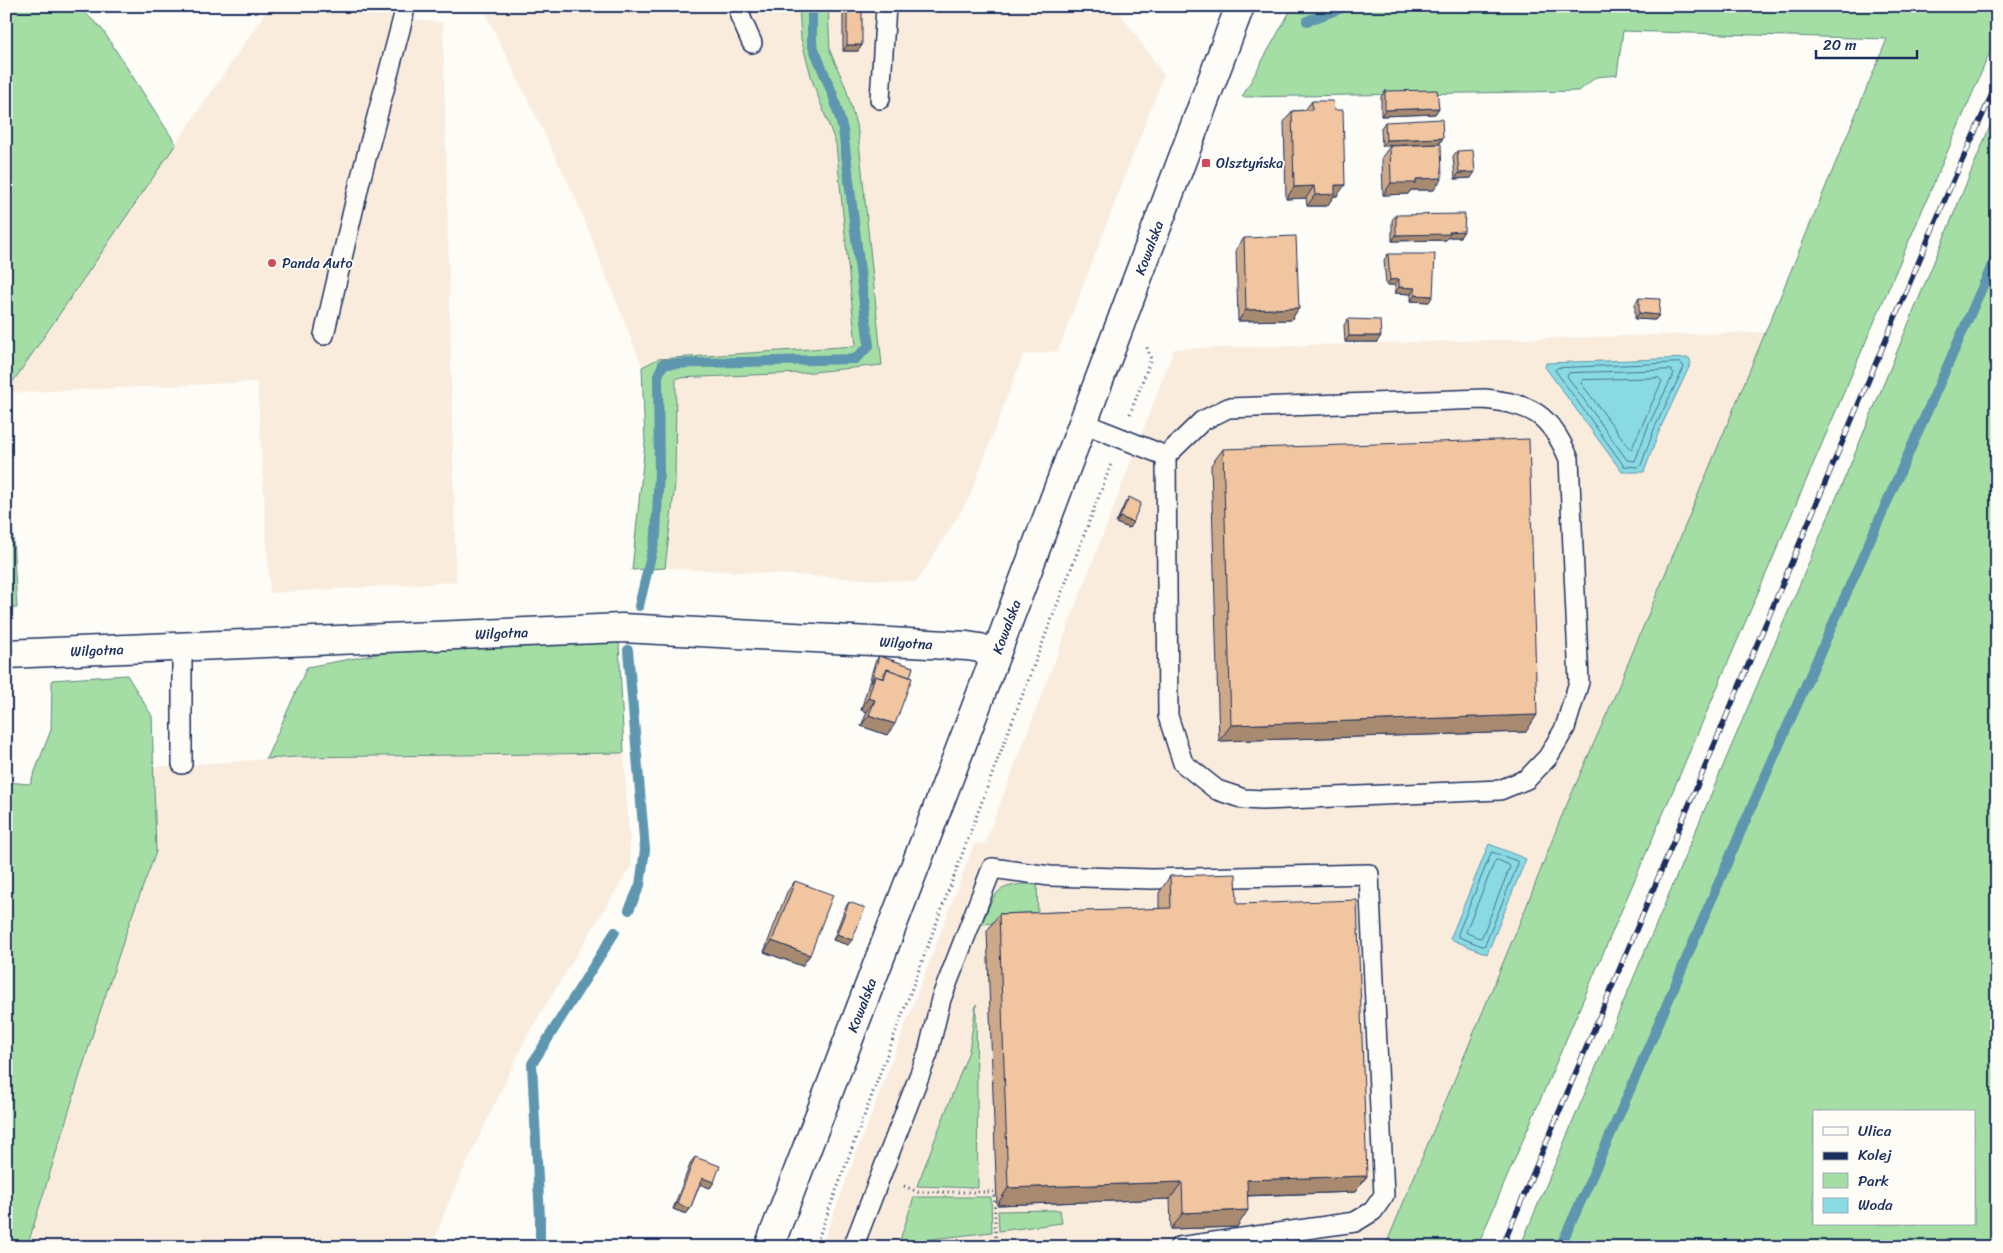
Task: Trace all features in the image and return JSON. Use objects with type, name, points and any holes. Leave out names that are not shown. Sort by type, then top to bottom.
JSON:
[{"type":"street","name":"Kowalska","points":[[769,1247],[1240,6]]},
{"type":"street","name":"Wilgotna","points":[[6,654],[622,628],[967,646],[980,648],[994,656]]},
{"type":"lane","points":[[324,335],[360,181],[404,18],[405,6]]},
{"type":"lane","points":[[742,6],[740,16],[752,43],[754,6]]},
{"type":"lane","points":[[880,99],[886,6]]},
{"type":"lane","points":[[1484,399],[1510,402],[1538,413],[1559,436],[1569,459],[1579,682],[1565,728],[1548,757],[1527,779],[1500,790],[1262,800],[1244,799],[1217,790],[1190,769],[1183,763],[1168,716],[1166,456],[1202,421],[1228,408],[1484,399]]},
{"type":"lane","points":[[1083,423],[1166,456]]},
{"type":"lane","points":[[182,646],[182,764]]},
{"type":"lane","points":[[854,1247],[928,1053],[941,998],[992,868],[1050,876],[1152,879],[1369,874],[1384,1195],[1373,1211],[1355,1222],[1179,1247]]},
{"type":"path","points":[[815,1247],[999,756],[1151,359],[1145,344]]},
{"type":"path","points":[[880,1176],[918,1192],[994,1192],[996,1247]]},
{"type":"shaded area","name":"Panda Auto","points":[[270,6],[346,6],[354,12],[443,23],[456,582],[270,593],[257,382],[6,393]]},
{"type":"shaded area","points":[[482,6],[1115,6],[1164,75],[1058,351],[1023,355],[969,498],[917,582],[665,568],[632,570],[645,443],[642,366],[575,197]]},
{"type":"shaded area","points":[[1766,332],[1612,702],[1560,820],[1527,905],[1385,1247],[821,1247],[974,844],[985,843],[1174,349]]},
{"type":"shaded area","points":[[624,753],[631,866],[528,1034],[453,1192],[431,1247],[27,1247],[94,1030],[130,921],[156,852],[154,767],[296,757]]},
{"type":"green space","points":[[6,6],[78,6],[102,29],[176,144],[6,392]]},
{"type":"green space","points":[[799,6],[828,6],[830,51],[846,88],[858,132],[882,365],[802,373],[676,378],[675,484],[665,568],[632,570],[645,443],[642,367],[658,359],[856,346],[836,144],[813,83],[801,39]]},
{"type":"green space","points":[[1293,6],[1997,6],[1997,36],[1477,1247],[1385,1247],[1527,905],[1560,820],[1612,702],[1887,39],[1623,31],[1617,75],[1596,77],[1579,91],[1242,97]]},
{"type":"green space","points":[[1997,109],[1997,1247],[1520,1247],[1856,451]]},
{"type":"green space","points":[[6,414],[17,608],[6,608]]},
{"type":"green space","points":[[619,642],[624,753],[266,759],[307,667],[415,647]]},
{"type":"green space","points":[[127,675],[152,716],[156,852],[130,921],[94,1030],[27,1247],[6,1247],[6,782],[30,784],[51,730],[52,680]]},
{"type":"green space","points":[[1037,883],[1038,920],[982,924],[991,902],[1000,891],[1014,885]]},
{"type":"green space","points":[[976,1004],[978,1188],[917,1186],[969,1051]]},
{"type":"green space","points":[[914,1197],[991,1197],[992,1232],[899,1243]]},
{"type":"green space","points":[[1060,1210],[1062,1223],[999,1231],[998,1211]]},
{"type":"water","points":[[1689,358],[1691,363],[1660,429],[1644,472],[1622,472],[1545,367],[1546,363]]},
{"type":"water","points":[[1489,844],[1526,859],[1487,954],[1450,939]]},
{"type":"building","points":[[847,9],[862,9],[862,45],[847,45]]},
{"type":"building","points":[[1437,90],[1439,108],[1385,110],[1385,91]]},
{"type":"building","points":[[1312,101],[1333,101],[1334,110],[1343,110],[1345,185],[1335,185],[1335,194],[1315,195],[1314,186],[1294,187],[1292,111],[1312,110]]},
{"type":"building","points":[[1442,119],[1443,138],[1386,140],[1385,122]]},
{"type":"building","points":[[1441,144],[1442,178],[1416,179],[1416,183],[1391,183],[1390,146]]},
{"type":"building","points":[[1473,150],[1475,172],[1459,173],[1457,151]]},
{"type":"building","points":[[1465,214],[1464,231],[1449,232],[1450,234],[1396,235],[1396,215]]},
{"type":"building","points":[[1296,236],[1299,308],[1246,310],[1244,238]]},
{"type":"building","points":[[1388,254],[1435,254],[1433,296],[1415,295],[1415,288],[1399,287],[1399,279],[1390,280]]},
{"type":"building","points":[[1639,298],[1660,299],[1659,315],[1639,313]]},
{"type":"building","points":[[1348,319],[1380,320],[1381,336],[1349,336]]},
{"type":"building","points":[[1529,439],[1537,715],[1231,725],[1223,449]]},
{"type":"building","points":[[1129,497],[1141,503],[1133,522],[1120,517]]},
{"type":"building","points":[[879,656],[913,667],[910,677],[887,669],[882,678],[875,676],[871,682]]},
{"type":"building","points":[[887,669],[912,678],[895,724],[869,715],[875,700],[868,698],[875,676],[884,679]]},
{"type":"building","points":[[1236,874],[1237,904],[1357,900],[1367,1176],[1247,1180],[1248,1210],[1183,1213],[1182,1182],[1008,1188],[999,914],[1171,908],[1170,876]]},
{"type":"building","points":[[795,881],[833,895],[810,955],[772,941]]},
{"type":"building","points":[[849,902],[865,908],[852,940],[837,934]]},
{"type":"building","points":[[695,1157],[720,1166],[714,1182],[702,1178],[690,1209],[677,1203]]},
{"type":"waterway","points":[[639,606],[656,535],[659,471],[658,376],[663,364],[855,359],[869,346],[843,130],[833,95],[812,44],[812,6]]},
{"type":"waterway","points":[[1307,21],[1347,6]]},
{"type":"waterway","points":[[1560,1247],[1631,1088],[1776,751],[1997,254]]},
{"type":"waterway","points":[[628,650],[645,850],[640,885],[629,910]]},
{"type":"waterway","points":[[540,1247],[532,1064],[615,932]]},
{"type":"railway","points":[[1502,1247],[1949,190],[1997,83]]},
{"type":"place","name":"Olsztyńska","points":[[1206,163]]},
{"type":"place","name":"Panda Auto","points":[[272,263]]}]
